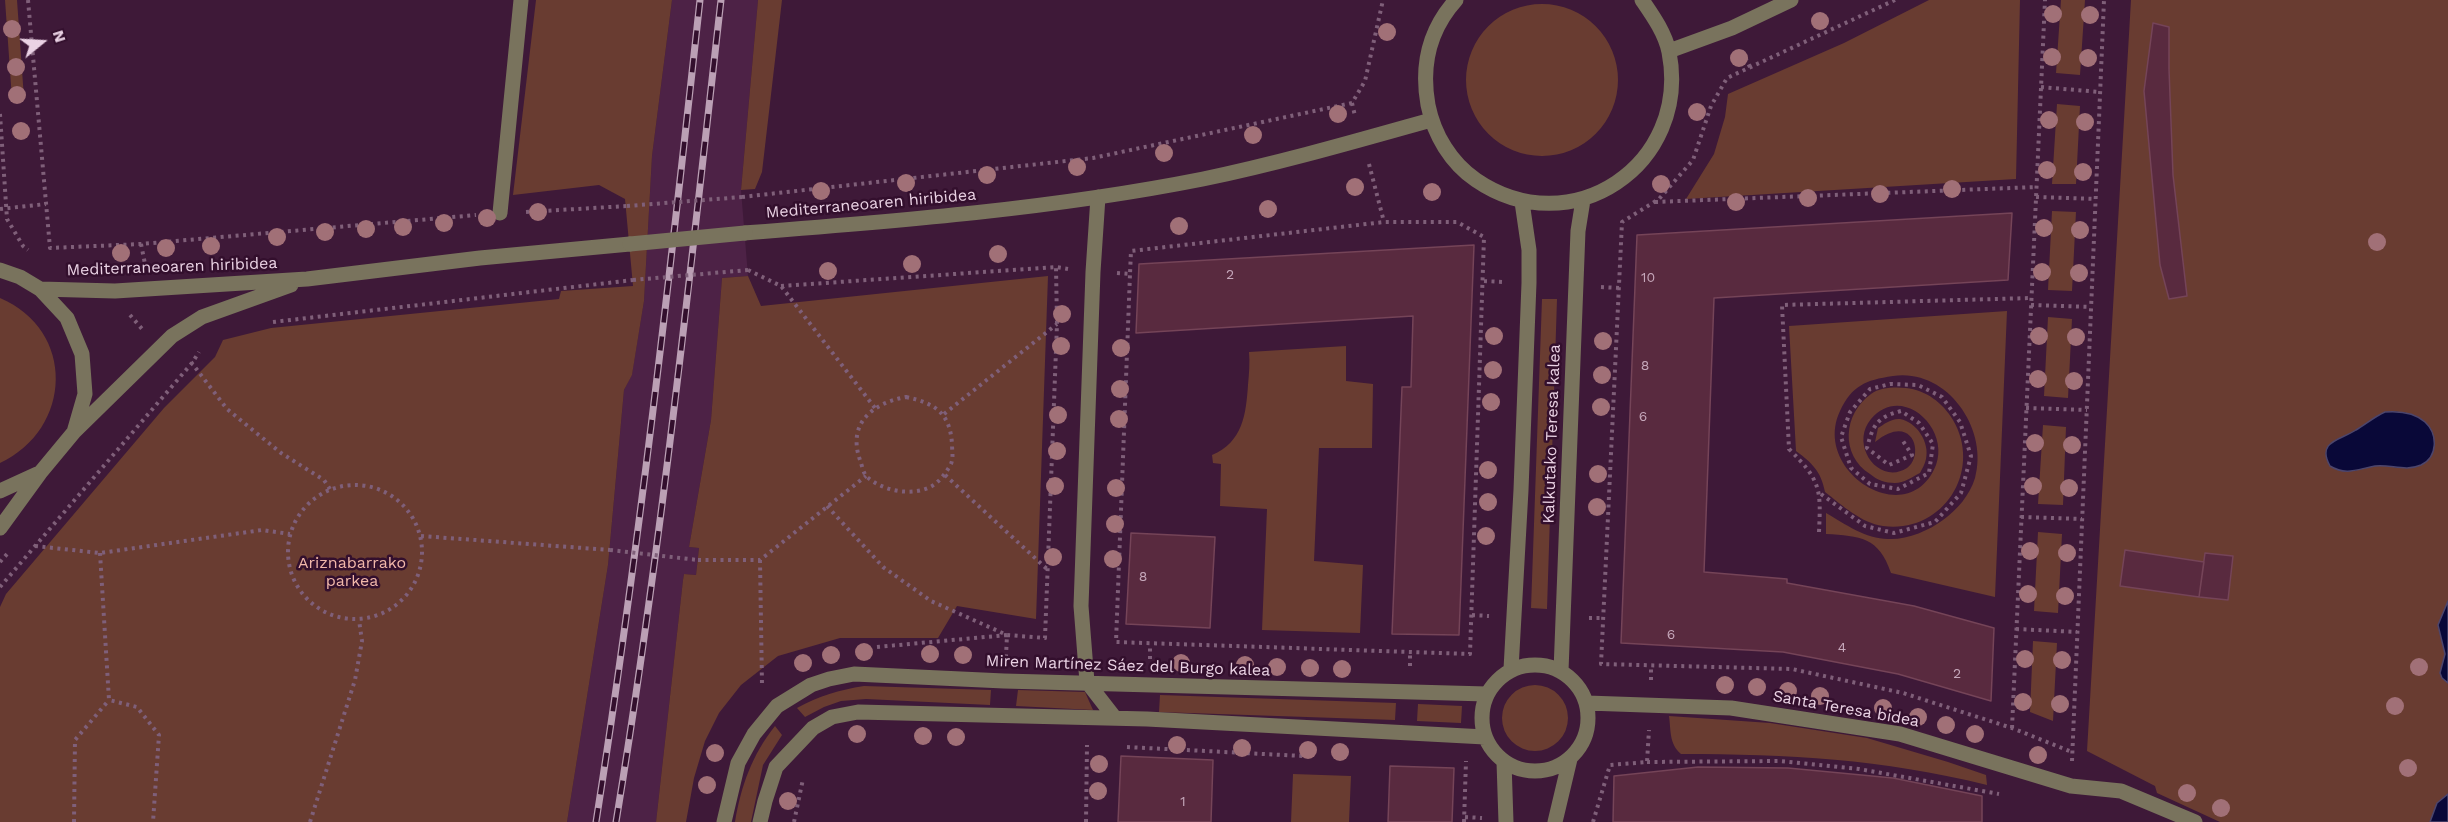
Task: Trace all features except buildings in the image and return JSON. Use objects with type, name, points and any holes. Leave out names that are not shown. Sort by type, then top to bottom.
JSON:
[{"type":"street","points":[[500,213],[520,0]]},
{"type":"street","points":[[1456,0],[1445,12],[1429,46],[1424,83],[1431,120],[1445,149],[1466,173],[1492,191],[1522,202],[1543,204],[1563,204],[1583,200],[1618,183],[1645,158],[1664,125],[1672,89],[1669,51],[1658,22],[1642,0]]},
{"type":"street","points":[[1669,51],[1732,28],[1791,0]]},
{"type":"street","name":"Mediterraneoaren hiribidea","points":[[40,289],[96,291],[151,289],[307,279],[480,258],[944,217],[1098,197],[1204,179],[1431,120]]},
{"type":"street","points":[[1098,197],[1093,272],[1081,606],[1087,682],[1115,718]]},
{"type":"street","name":"Kalkutako Teresa kalea","points":[[1561,671],[1578,231],[1583,200]]},
{"type":"street","name":"Kalkutako Teresa kalea","points":[[1511,669],[1529,283],[1529,250],[1522,202]]},
{"type":"street","points":[[0,270],[20,277],[40,289],[66,318],[82,354],[85,394],[74,432]]},
{"type":"street","name":"Mediterraneoaren hiribidea","points":[[0,528],[40,473],[74,432],[172,336],[202,317],[307,279]]},
{"type":"street","points":[[0,491],[40,473]]},
{"type":"street","points":[[1528,664],[1545,665],[1561,671],[1577,684],[1587,702],[1589,723],[1583,743],[1570,759],[1552,769],[1531,772],[1504,762],[1492,751],[1481,723],[1482,708],[1487,694],[1497,680],[1511,669],[1528,664]]},
{"type":"street","name":"Miren Martínez Sáez del Burgo kalea","points":[[724,822],[738,763],[754,734],[777,706],[811,685],[854,674],[1004,681],[1487,694]]},
{"type":"street","name":"Santa Teresa bidea","points":[[1587,702],[1731,708],[1900,734],[2071,786],[2121,791],[2195,822]]},
{"type":"street","points":[[760,822],[776,767],[813,728],[832,717],[858,712],[1115,718],[1485,737]]},
{"type":"street","points":[[1555,822],[1570,759]]},
{"type":"street","points":[[1504,762],[1506,822]]},
{"type":"path","points":[[28,0],[50,248],[141,244],[500,213],[742,197],[1093,158],[1352,103],[1365,81],[1383,0]]},
{"type":"path","points":[[1895,0],[1727,78],[1711,106],[1693,160],[1654,202],[1622,222],[1601,664],[1792,669],[1903,693],[2012,728],[2072,752]]},
{"type":"path","points":[[2012,728],[2044,0]]},
{"type":"path","points":[[2071,786],[2104,0]]},
{"type":"path","points":[[2041,87],[2100,92]]},
{"type":"path","points":[[1654,202],[2036,187]]},
{"type":"path","points":[[2036,197],[2096,200]]},
{"type":"path","points":[[0,209],[46,204]]},
{"type":"path","points":[[1384,222],[1457,222],[1484,237],[1470,654],[1116,642],[1130,274],[1131,251],[1384,222]]},
{"type":"path","points":[[141,244],[151,289]]},
{"type":"path","points":[[827,506],[883,567],[931,601],[1007,635],[1045,638],[1057,324],[1056,267]]},
{"type":"path","points":[[782,286],[1056,267],[1130,274]]},
{"type":"path","points":[[265,322],[633,280],[748,270],[782,286],[875,408]]},
{"type":"path","points":[[1903,441],[1912,455],[1889,465],[1867,448],[1872,430],[1884,415],[1901,411],[1919,423],[1933,444],[1929,473],[1898,489],[1870,484],[1851,468],[1840,437],[1850,412],[1870,389],[1890,384],[1918,384],[1942,397],[1960,422],[1971,456],[1961,493],[1935,522],[1894,533],[1865,526],[1821,494],[1808,468],[1789,449],[1782,305],[2031,298]]},
{"type":"path","points":[[2031,305],[2091,307]]},
{"type":"path","points":[[944,414],[1057,324]]},
{"type":"path","points":[[172,336],[227,409],[280,453],[324,480],[330,489]]},
{"type":"path","points":[[0,588],[192,363],[203,345]]},
{"type":"path","points":[[906,397],[926,402],[944,414],[951,437],[953,461],[945,475],[931,487],[912,492],[889,490],[866,476],[858,453],[858,432],[863,419],[875,408],[889,400],[906,397]]},
{"type":"path","points":[[2026,408],[2087,410]]},
{"type":"path","points":[[945,475],[1048,571]]},
{"type":"path","points":[[420,536],[610,550],[698,560],[760,560],[866,476]]},
{"type":"path","points":[[349,485],[368,486],[386,492],[402,503],[413,518],[420,536],[422,559],[416,582],[402,601],[383,614],[359,620],[334,616],[312,604],[296,584],[288,560],[290,534],[298,515],[305,507],[330,489],[349,485]]},
{"type":"path","points":[[1819,532],[1821,494]]},
{"type":"path","points":[[2021,517],[2082,519]]},
{"type":"path","points":[[34,546],[100,553],[262,530],[290,534]]},
{"type":"path","points":[[74,822],[75,740],[109,700],[100,553]]},
{"type":"path","points":[[760,560],[762,688]]},
{"type":"path","points":[[310,822],[355,680],[362,641],[359,620]]},
{"type":"path","points":[[2016,629],[2077,632]]},
{"type":"path","points":[[1647,762],[1651,666]]},
{"type":"path","points":[[109,700],[137,707],[159,735],[153,822]]},
{"type":"path","points":[[1077,745],[1088,745],[1086,822]]},
{"type":"path","points":[[1123,747],[1304,756]]},
{"type":"path","points":[[1454,760],[1466,761],[1464,822]]},
{"type":"path","points":[[1593,822],[1610,765],[1647,762],[1779,761],[1859,769],[2002,795]]},
{"type":"path","points":[[794,822],[806,772]]},
{"type":"shaded area","points":[[672,0],[758,0],[741,190],[748,276],[722,278],[711,420],[689,547],[699,548],[696,575],[684,574],[683,580],[656,822],[567,822],[608,565],[624,390],[632,374],[644,301],[652,156]]},
{"type":"shaded area","points":[[2385,412],[2411,414],[2425,422],[2434,439],[2433,451],[2427,461],[2409,468],[2375,466],[2341,471],[2330,466],[2326,458],[2326,451],[2332,442]]},
{"type":"shaded area","points":[[2448,601],[2448,683],[2440,673],[2445,654],[2438,625]]},
{"type":"shaded area","points":[[2448,794],[2448,822],[2430,822],[2437,803]]},
{"type":"green space","points":[[5,0],[17,0],[24,98],[12,99]]},
{"type":"green space","name":"Ariznabarrako parkea","points":[[536,0],[672,0],[652,156],[644,301],[632,375],[624,390],[608,565],[567,822],[0,822],[0,607],[6,594],[164,408],[215,357],[223,340],[271,328],[559,299],[561,291],[633,286],[625,199],[599,185],[513,195]]},
{"type":"green space","points":[[758,0],[782,0],[762,172],[755,189],[741,190]]},
{"type":"green space","points":[[1929,0],[2020,0],[2016,179],[1686,199],[1714,154],[1725,117],[1728,94],[1844,43]]},
{"type":"green space","points":[[2061,0],[2085,0],[2080,75],[2056,73]]},
{"type":"green space","points":[[2131,0],[2448,0],[2448,822],[2220,822],[2157,793],[2155,786],[2087,751]]},
{"type":"green space","points":[[1542,4],[1571,9],[1596,26],[1613,51],[1618,80],[1613,109],[1596,134],[1571,151],[1542,156],[1513,151],[1488,134],[1471,109],[1466,80],[1471,51],[1488,26],[1513,9]]},
{"type":"green space","points":[[2057,104],[2080,106],[2076,184],[2052,184]]},
{"type":"green space","points":[[2052,211],[2076,212],[2072,291],[2048,290]]},
{"type":"green space","points":[[748,276],[761,306],[1048,276],[1036,619],[957,606],[938,638],[840,638],[778,656],[741,685],[719,713],[705,741],[694,778],[686,822],[656,822],[683,580],[684,574],[696,575],[699,548],[689,547],[711,420],[722,278]]},
{"type":"green space","points":[[0,298],[25,313],[42,332],[53,355],[56,380],[52,404],[41,427],[24,447],[0,463]]},
{"type":"green space","points":[[1542,299],[1557,299],[1547,609],[1531,608]]},
{"type":"green space","points":[[2007,311],[1995,597],[1891,573],[1881,552],[1874,545],[1858,538],[1826,534],[1826,513],[1856,530],[1880,538],[1895,539],[1910,536],[1937,524],[1958,507],[1973,484],[1978,459],[1976,440],[1960,406],[1946,392],[1931,382],[1913,376],[1893,376],[1860,386],[1849,396],[1840,411],[1835,434],[1839,455],[1851,473],[1867,486],[1886,494],[1906,494],[1923,485],[1936,465],[1938,451],[1936,437],[1920,414],[1908,408],[1896,406],[1883,409],[1871,419],[1865,429],[1863,440],[1865,451],[1870,460],[1886,472],[1897,472],[1907,468],[1915,454],[1915,446],[1907,433],[1899,431],[1888,434],[1875,442],[1878,428],[1894,419],[1906,421],[1921,434],[1926,446],[1926,459],[1920,473],[1902,482],[1891,483],[1875,478],[1860,466],[1850,446],[1850,423],[1862,402],[1879,390],[1913,389],[1939,403],[1953,420],[1961,440],[1963,459],[1960,478],[1952,495],[1939,509],[1923,520],[1904,526],[1883,526],[1859,517],[1825,492],[1815,468],[1796,451],[1789,326]]},
{"type":"green space","points":[[2048,317],[2072,319],[2068,398],[2044,396]]},
{"type":"green space","points":[[1346,346],[1346,381],[1373,384],[1372,448],[1319,448],[1314,561],[1363,565],[1360,633],[1262,630],[1267,509],[1220,506],[1221,464],[1213,463],[1212,455],[1230,443],[1241,426],[1247,396],[1249,352]]},
{"type":"green space","points":[[2043,425],[2066,427],[2063,505],[2038,504]]},
{"type":"green space","points":[[2038,532],[2062,534],[2058,613],[2034,611]]},
{"type":"green space","points":[[2033,641],[2057,643],[2053,721],[2030,712]]},
{"type":"green space","points":[[1535,685],[1547,688],[1558,695],[1565,706],[1568,718],[1565,730],[1558,741],[1547,748],[1535,751],[1523,748],[1512,741],[1505,730],[1502,718],[1505,706],[1512,695],[1523,688]]},
{"type":"green space","points":[[864,686],[991,690],[990,705],[866,699],[841,701],[805,717],[797,708],[829,694]]},
{"type":"green space","points":[[1018,690],[1085,692],[1093,710],[1016,706]]},
{"type":"green space","points":[[1160,695],[1396,703],[1395,720],[1159,712]]},
{"type":"green space","points":[[1418,704],[1462,706],[1461,723],[1417,721]]},
{"type":"green space","points":[[1669,716],[1770,723],[1867,738],[1986,775],[1987,785],[1910,769],[1835,760],[1759,755],[1681,754],[1672,741]]},
{"type":"green space","points":[[775,726],[782,735],[763,765],[751,822],[735,822],[749,771],[760,748]]},
{"type":"green space","points":[[1293,774],[1351,776],[1349,822],[1291,822]]},
{"type":"railway","points":[[596,822],[640,514],[700,0]]},
{"type":"railway","points":[[616,822],[661,514],[721,0]]}]
